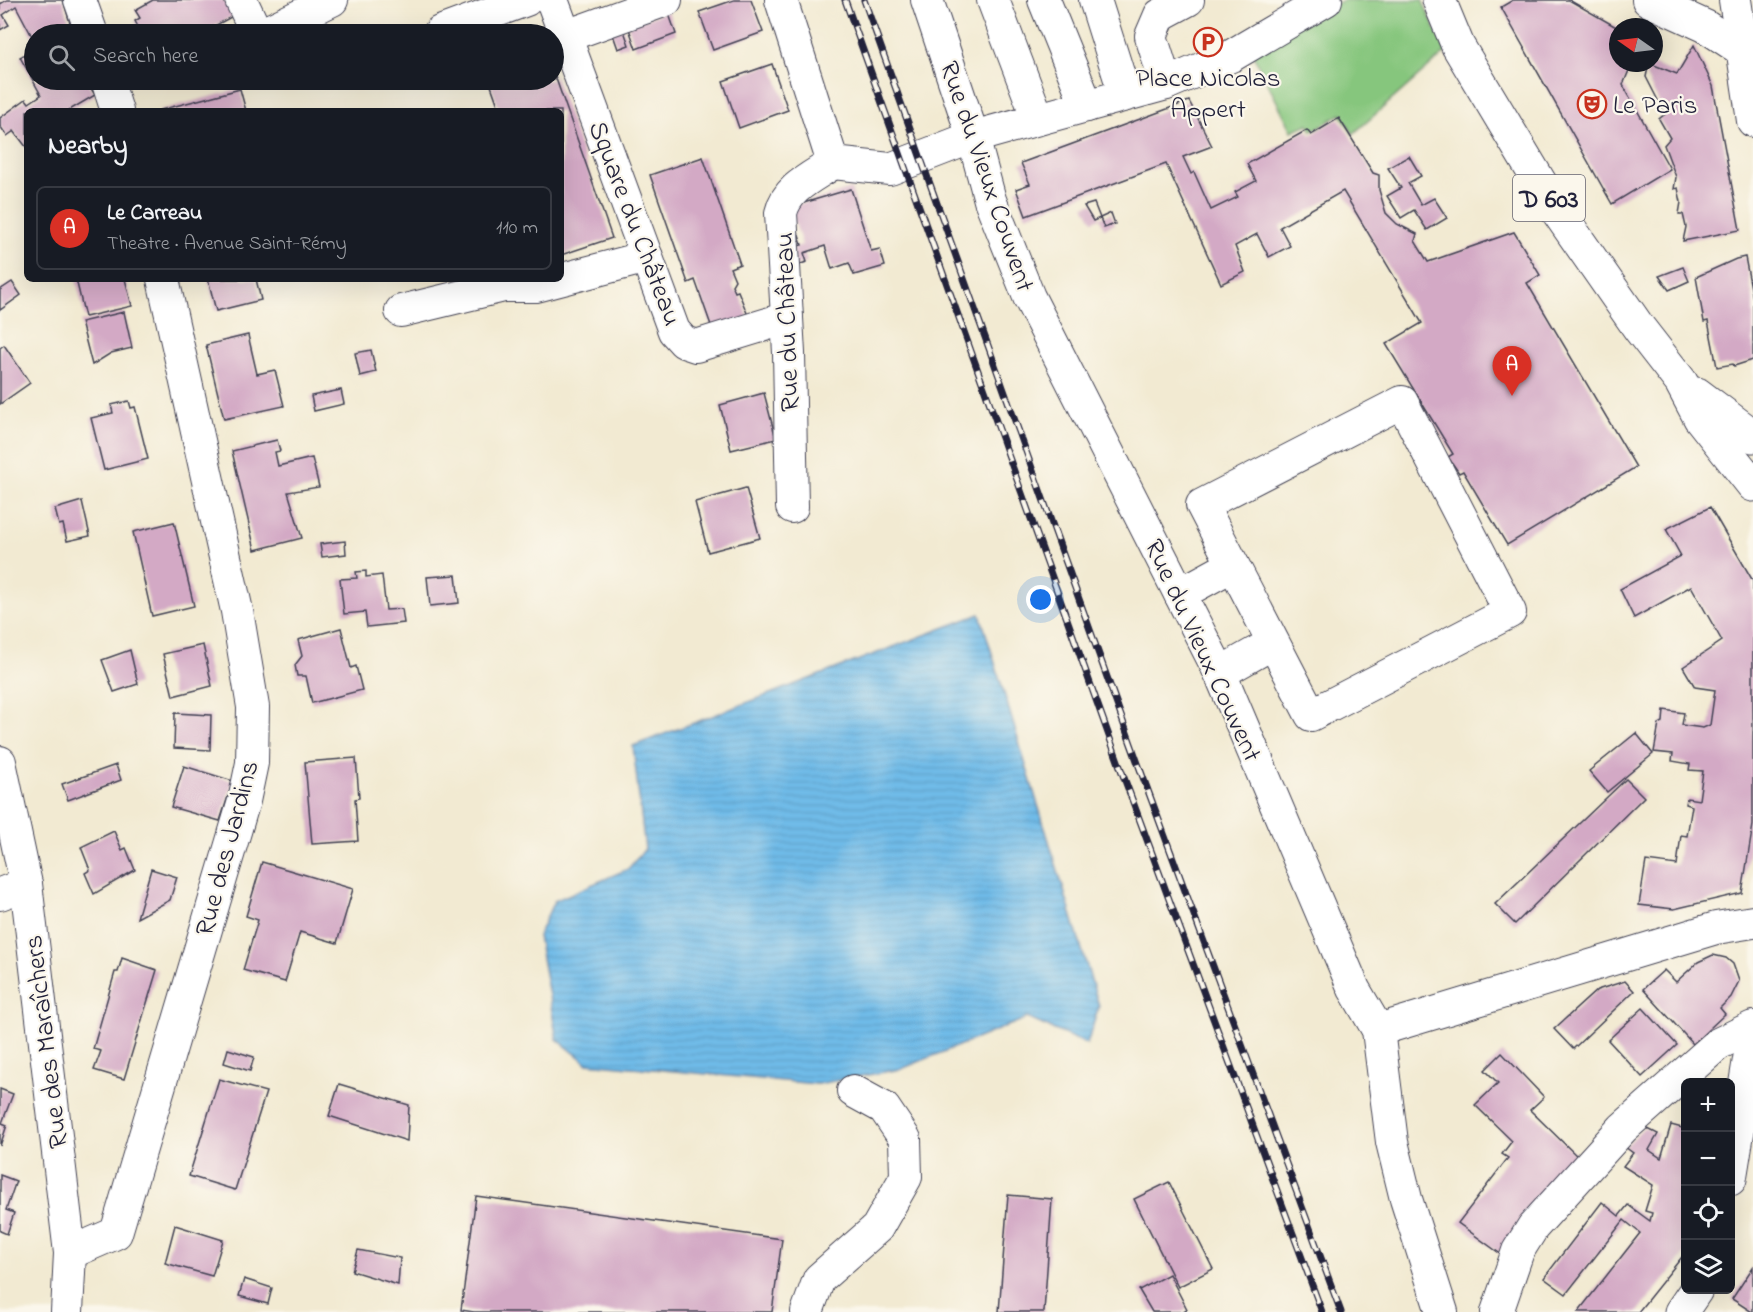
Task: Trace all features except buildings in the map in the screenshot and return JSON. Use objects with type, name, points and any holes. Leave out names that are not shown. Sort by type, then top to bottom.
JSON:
[{"type":"main road","name":"D 603","points":[[1439,0],[1458,46],[1554,206],[1639,328],[1681,382],[1700,418],[1753,485]]},
{"type":"main road","name":"D 603","points":[[1681,382],[1753,436]]},
{"type":"main road","points":[[1735,1153],[1753,1038]]},
{"type":"main road","points":[[1681,1312],[1693,1294]]},
{"type":"street","points":[[80,0],[88,24]]},
{"type":"street","points":[[241,0],[252,24]]},
{"type":"street","points":[[283,24],[332,0]]},
{"type":"street","points":[[462,24],[526,0]]},
{"type":"street","name":"Square du Château","points":[[552,0],[561,24]]},
{"type":"street","points":[[566,36],[627,7],[666,0]]},
{"type":"street","points":[[781,0],[833,163],[890,169],[973,137],[1166,84],[1231,56],[1326,0]]},
{"type":"street","name":"Rue du Vieux Couvent","points":[[927,0],[973,137],[990,200],[1029,297],[1220,673],[1354,988],[1378,1030],[1392,1142],[1406,1199],[1442,1312]]},
{"type":"street","points":[[993,0],[1038,119]]},
{"type":"street","points":[[1044,0],[1087,106]]},
{"type":"street","points":[[1095,0],[1125,95]]},
{"type":"street","points":[[1166,84],[1151,36],[1160,15],[1188,0]]},
{"type":"street","points":[[1648,0],[1705,26],[1747,50]]},
{"type":"street","points":[[1735,0],[1747,50],[1753,121]]},
{"type":"street","name":"Square du Château","points":[[564,31],[674,331],[684,342],[696,346],[787,318]]},
{"type":"street","points":[[110,90],[116,108]]},
{"type":"street","name":"Rue du Château","points":[[792,507],[787,318],[781,213],[784,200],[792,191],[833,163]]},
{"type":"street","points":[[564,279],[647,257]]},
{"type":"street","name":"Rue des Jardins","points":[[70,1253],[116,1233],[244,801],[252,763],[253,707],[237,611],[164,282]]},
{"type":"street","points":[[401,311],[504,286],[536,286],[551,282]]},
{"type":"street","points":[[1402,402],[1510,612],[1311,715],[1233,565],[1202,505],[1402,402]]},
{"type":"street","points":[[1180,594],[1233,565]]},
{"type":"street","points":[[1220,673],[1273,643]]},
{"type":"street","name":"Rue des Maraîchers","points":[[0,762],[13,889],[70,1253]]},
{"type":"street","points":[[1378,1030],[1716,928],[1753,922]]},
{"type":"street","points":[[1497,1312],[1518,1251],[1533,1227],[1623,1128],[1718,1044],[1753,1027]]},
{"type":"street","points":[[807,1312],[819,1279],[877,1228],[906,1177],[905,1139],[885,1108],[853,1091]]},
{"type":"street","points":[[67,1312],[70,1253]]},
{"type":"green space","points":[[1344,0],[1422,0],[1446,52],[1353,134],[1341,114],[1312,131],[1308,124],[1292,131],[1248,45]]},
{"type":"water","points":[[980,614],[1099,1006],[1087,1044],[1027,1018],[901,1069],[817,1084],[587,1063],[557,1039],[538,936],[554,901],[628,869],[645,849],[633,746]]},
{"type":"railway","points":[[845,0],[1123,775],[1322,1312]]},
{"type":"railway","points":[[864,0],[1140,769],[1341,1312]]},
{"type":"place","name":"Place Nicolas Appert","points":[[1208,42]]},
{"type":"place","name":"Le Paris","points":[[1592,104]]},
{"type":"place","name":"Le Carreau","points":[[1512,396]]}]
